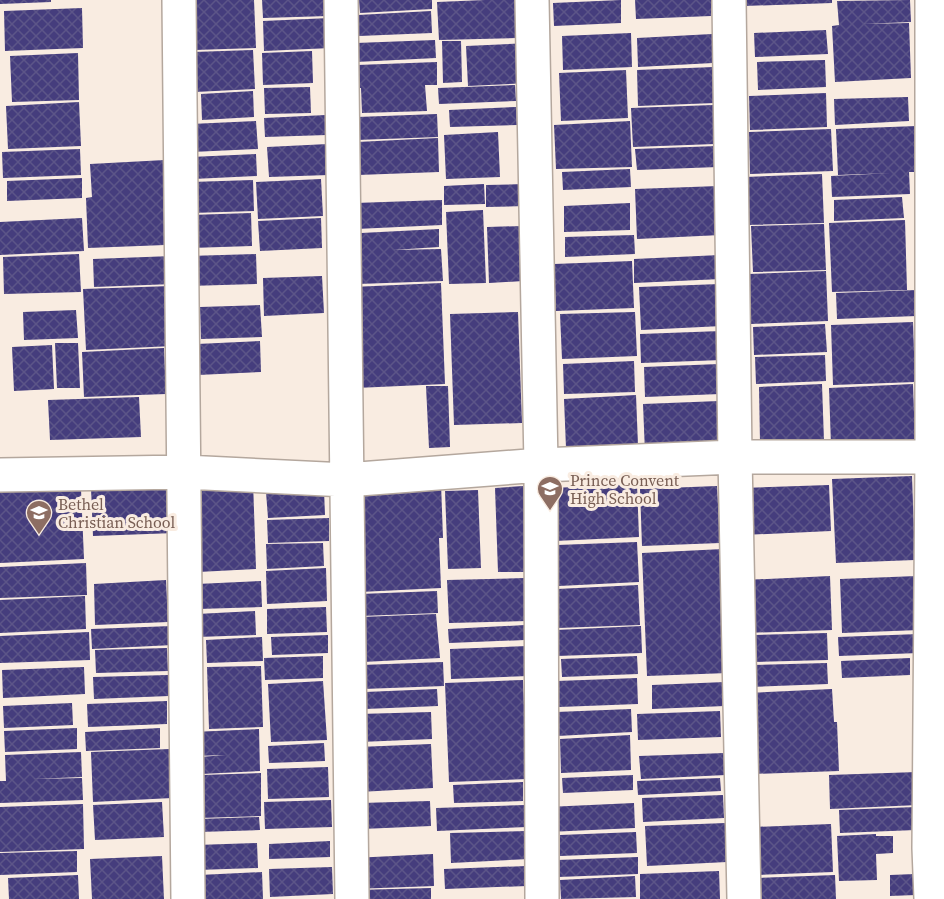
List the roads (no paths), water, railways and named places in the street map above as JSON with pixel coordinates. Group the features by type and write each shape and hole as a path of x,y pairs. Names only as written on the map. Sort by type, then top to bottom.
{"street":[{"path":"179,0 188,899"},
{"path":"340,0 352,899"},
{"path":"532,0 542,465 542,899"},
{"path":"729,0 744,899"},
{"path":"931,899 929,837 938,457 932,0"},
{"path":"0,475 185,472 346,480 542,465 735,457 938,457"}],"place":[{"name":"Prince Convent High School","path":"550,512"},
{"name":"Bethel Christian School","path":"39,536"}]}
